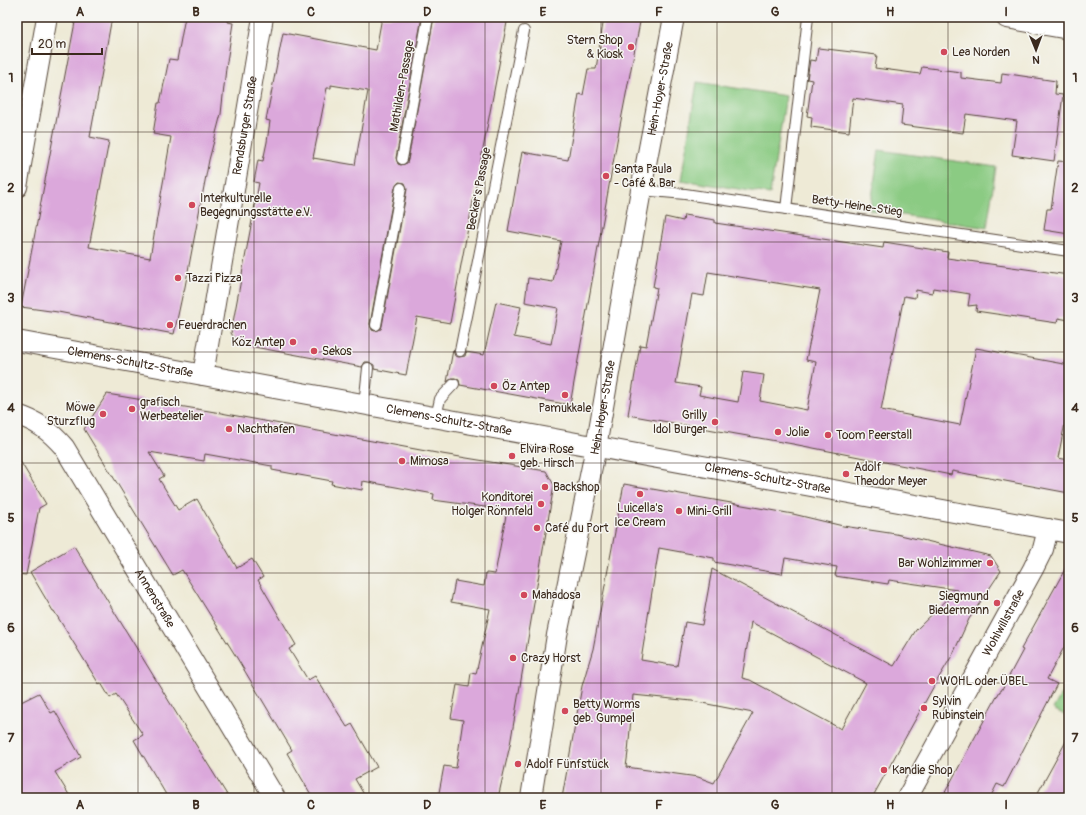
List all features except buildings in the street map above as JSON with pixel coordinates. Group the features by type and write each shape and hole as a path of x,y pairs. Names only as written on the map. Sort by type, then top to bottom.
{"main road":[{"path":"1007,17 1069,28"}],"street":[{"path":"17,187 47,17"},
{"name":"Rendsburger Straße","path":"203,375 263,17"},
{"name":"Hein-Hoyer-Straße","path":"531,798 557,635 596,447 641,190 674,17"},
{"name":"Clemens-Schultz-Straße","path":"17,341 1069,533"},
{"name":"Annenstraße","path":"17,415 42,426 64,447 275,798"},
{"name":"Wohlwillstraße","path":"907,798 1033,569 1043,549 1048,529"}],"lane":[{"path":"786,209 808,17"},
{"name":"Mathilden-Passage","path":"402,159 428,18"},
{"name":"Becker's Passage","path":"460,351 524,31"},
{"path":"376,325 401,188"},
{"name":"Betty-Heine-Stieg","path":"641,190 685,194 1069,251"},
{"path":"364,405 368,368"},
{"path":"436,418 440,399 454,384"}],"green space":[{"path":"697,82 786,96 770,194 681,180"},
{"path":"879,150 996,167 987,228 870,210"},
{"path":"1069,680 1069,717 1053,709"}],"place":[{"name":"Stern Shop & Kiosk","path":"631,47"},
{"name":"Lea Norden","path":"944,52"},
{"name":"Santa Paula - Café & Bar","path":"606,176"},
{"name":"Interkulturelle Begegnungsstätte e.V.","path":"192,205"},
{"name":"Tazzi Pizza","path":"178,278"},
{"name":"Feuerdrachen","path":"170,325"},
{"name":"Köz Antep","path":"293,342"},
{"name":"Sekos","path":"314,351"},
{"name":"Öz Antep","path":"494,386"},
{"name":"Pamukkale","path":"565,395"},
{"name":"grafisch Werbeatelier","path":"132,409"},
{"name":"Möwe Sturzflug","path":"103,414"},
{"name":"Grilly Idol Burger","path":"715,422"},
{"name":"Nachthafen","path":"229,429"},
{"name":"Jolie","path":"778,432"},
{"name":"Toom Peerstall","path":"828,435"},
{"name":"Elvira Rose geb. Hirsch","path":"512,456"},
{"name":"Mimosa","path":"402,461"},
{"name":"Adolf Theodor Meyer","path":"846,474"},
{"name":"Backshop","path":"545,487"},
{"name":"Luicella's Ice Cream","path":"640,494"},
{"name":"Konditorei Holger Rönnfeld","path":"541,504"},
{"name":"Mini-Grill","path":"679,511"},
{"name":"Café du Port","path":"537,528"},
{"name":"Bar Wohlzimmer","path":"990,563"},
{"name":"Mahadosa","path":"524,595"},
{"name":"Siegmund Biedermann","path":"997,603"},
{"name":"Crazy Horst","path":"513,658"},
{"name":"WOHL oder ÜBEL","path":"932,681"},
{"name":"Sylvin Rubinstein","path":"924,708"},
{"name":"Betty Worms geb. Gumpel","path":"565,711"},
{"name":"Adolf Fünfstück","path":"518,764"},
{"name":"Kandie Shop","path":"884,770"}]}
